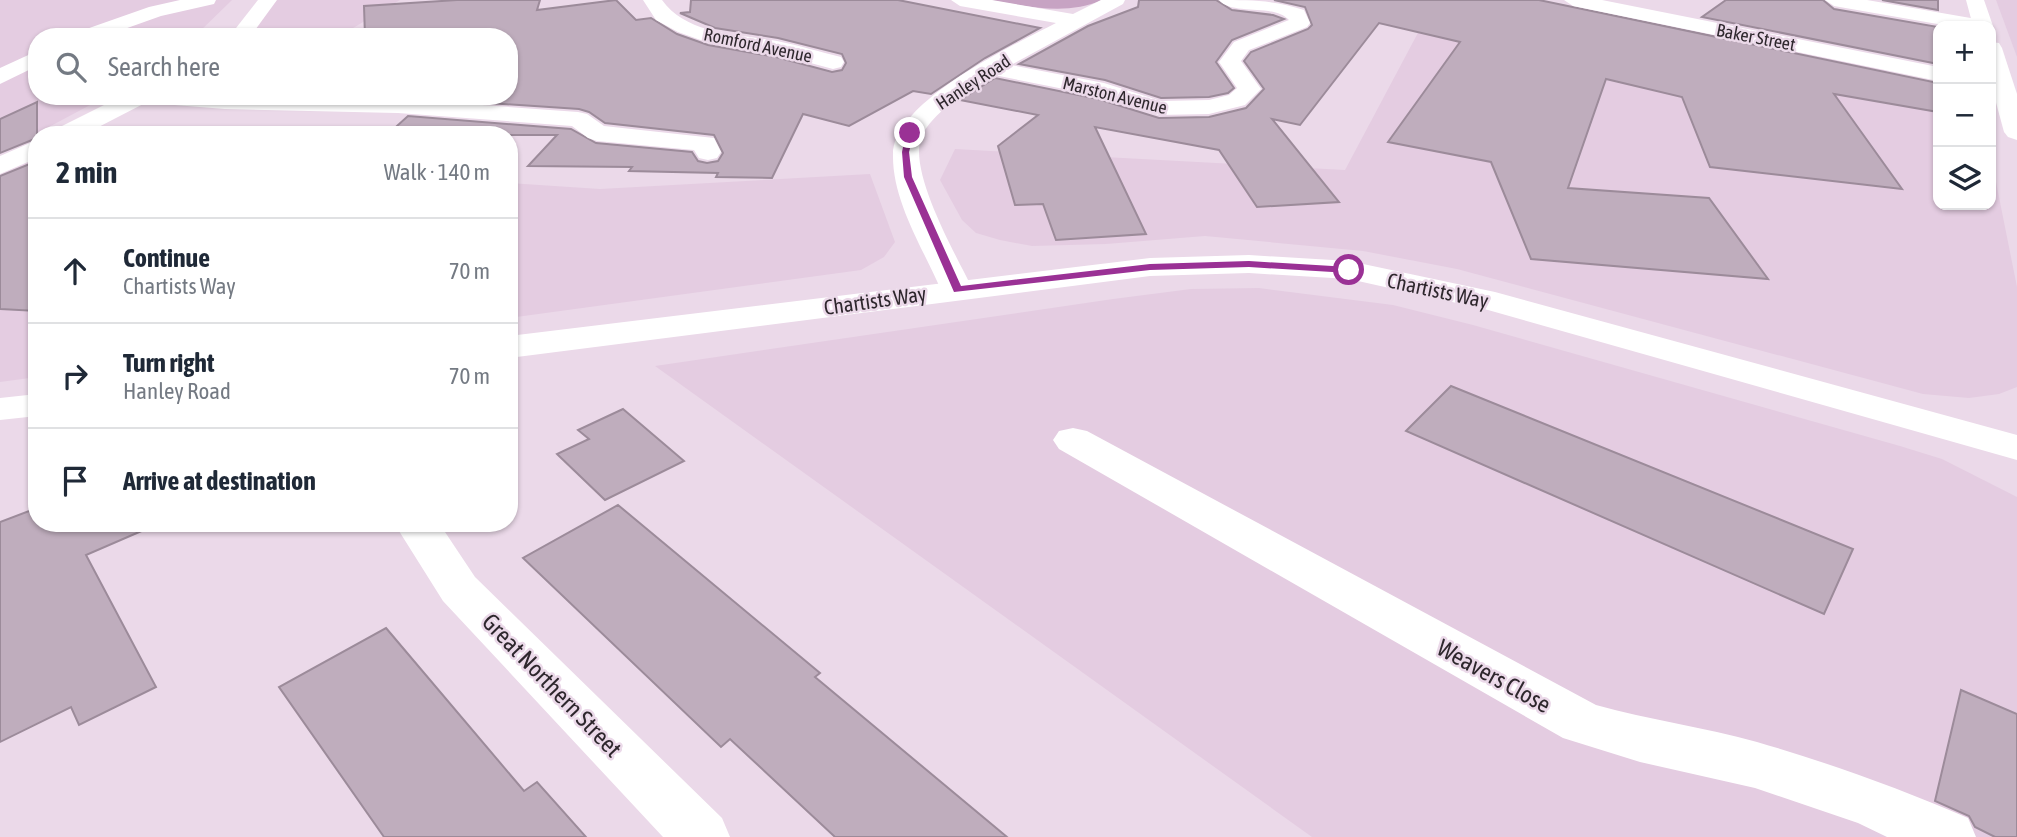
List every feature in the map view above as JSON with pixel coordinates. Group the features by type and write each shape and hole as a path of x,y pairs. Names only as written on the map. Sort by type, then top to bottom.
{"street":[{"path":"108,28 156,11 207,0"},
{"path":"246,28 268,0"},
{"path":"960,0 1077,21"},
{"name":"Hanley Road","path":"957,290 908,177 906,152 910,133 933,107 991,68 1116,0"},
{"name":"Marston Avenue","path":"991,68 1104,90 1158,108 1209,107 1237,100 1249,89 1242,75 1230,62 1241,46 1300,23 1297,14 1278,8 1228,0"},
{"name":"Baker Street","path":"1573,0 1933,73"},
{"path":"1834,0 1954,21"},
{"path":"1975,0 1981,21"},
{"path":"654,2 680,1"},
{"name":"Romford Avenue","path":"654,2 663,16 685,28 716,39 778,48 833,61"},
{"path":"0,77 28,62"},
{"path":"1997,86 2017,132"},
{"path":"81,126 123,105"},
{"path":"443,105 578,119 597,133 705,143 708,152"},
{"path":"0,166 28,152"},
{"name":"Chartists Way","path":"518,346 1150,267 1249,264 1349,270 1495,302 2017,447"},
{"path":"0,410 28,406"},
{"name":"Weavers Close","path":"1073,440 1581,723 1640,740 1777,772 1874,804 1947,837"},
{"name":"Great Northern Street","path":"422,532 459,589 701,837"}],"shaded area":[{"path":"0,0 232,0 203,28 28,28 28,105 90,105 51,126 28,126 28,138 0,153"},
{"path":"268,0 400,0 353,28 251,28"},
{"path":"989,0 1102,0 1075,8 1060,9"},
{"path":"1477,0 1540,0 1887,71 1878,102 1933,111 1933,210 1996,210 1996,182 2017,287 2017,387 1999,394 1969,398 1923,394 1457,269 1363,251 1205,236 1106,244 1032,246 1000,240 976,233 962,220 940,180 955,149 1345,170 1420,29"},
{"path":"1996,0 2017,0 2017,57"},
{"path":"28,163 28,378 0,382 0,175"},
{"path":"870,174 895,242 884,257 861,270 518,317 518,184 600,189"},
{"path":"1259,288 1393,305 1473,325 1942,459 2017,497 2017,837 1312,837 655,366 1113,299 1191,289"}],"building":[{"path":"457,0 540,0 537,10 616,0 636,20 651,18 677,34 708,45 776,57 832,72 842,70 846,63 842,54 778,38 715,28 680,13 690,12 691,0 898,0 1040,28 985,58 931,94 913,91 849,126 803,114 772,178 716,177 718,173 629,171 632,167 528,166 557,135 518,135 518,126 397,126 408,116 571,129 596,143 692,152 698,161 707,163 718,161 723,153 714,135 605,123 579,109 518,105 518,28 365,28 364,6"},
{"path":"1139,0 1216,0 1232,10 1284,19 1232,40 1216,62 1234,88 1228,93 1209,97 1161,98 1105,80 1019,64 1088,26 1138,7"},
{"path":"1274,0 1539,0 1933,82 1933,111 1834,94 1902,189 1710,167 1682,97 1606,79 1568,188 1709,198 1768,279 1531,259 1491,162 1388,142 1460,42 1379,23 1300,125 1272,119 1339,202 1257,207 1219,150 1095,127 1146,234 1056,240 1043,204 1015,205 998,146 1038,115 960,100 995,78 1098,99 1159,118 1209,117 1246,108 1264,89 1244,61 1251,52 1308,29 1312,25 1305,7"},
{"path":"1726,0 1823,0 1834,9 1933,26 1933,63 1702,17"},
{"path":"1882,0 1938,0 1938,10"},
{"path":"30,105 37,105 37,126 28,126 28,142 0,153 0,119"},
{"path":"28,165 28,311 0,309 0,176"},
{"path":"1451,386 1853,549 1824,614 1406,431"},
{"path":"623,409 684,461 605,500 557,454 589,439 578,430"},
{"path":"618,505 820,673 815,677 1007,837 835,837 730,739 721,747 523,558"},
{"path":"28,511 28,532 139,532 86,555 156,687 79,725 71,707 0,742 0,522"},
{"path":"386,628 524,791 537,782 586,837 384,837 279,687"},
{"path":"1961,690 2017,714 2017,837 1995,837 1975,827 1969,816 1935,801"}],"route":[{"path":"910,133 906,152 908,177 957,290 1150,267 1249,264 1349,270"}]}
